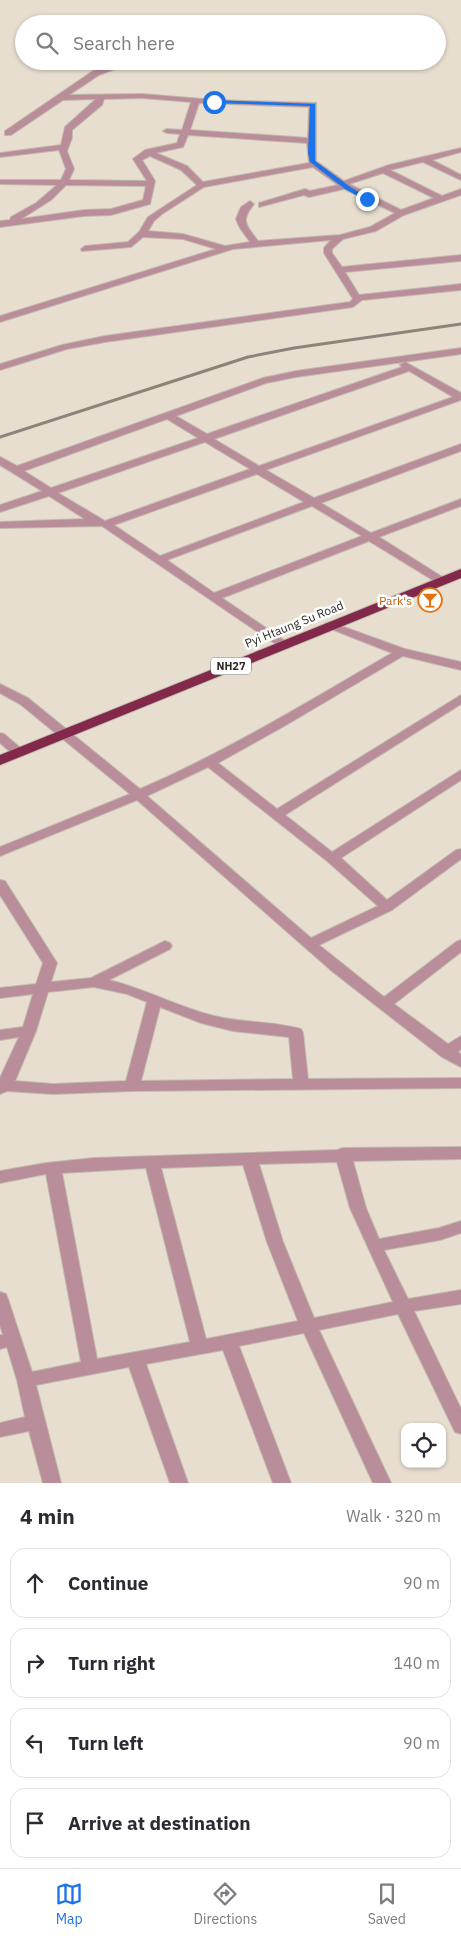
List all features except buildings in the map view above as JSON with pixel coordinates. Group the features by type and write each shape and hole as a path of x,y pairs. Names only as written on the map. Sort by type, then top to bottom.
{"highway":[{"name":"Pyi Htaung Su Road","path":"0,760 461,573"}],"street":[{"path":"8,133 96,73 105,70"},
{"path":"60,98 142,96 313,105 311,153 315,164 343,185 401,213"},
{"path":"3,224 47,198 69,176 70,169 62,151 68,138 68,130 99,103 101,97"},
{"path":"146,202 150,184 149,175 141,169 136,159 148,152 177,146 186,132 195,100"},
{"path":"167,131 312,141"},
{"path":"0,155 64,147"},
{"path":"262,204 305,192 309,194 343,185 383,170 461,150"},
{"path":"148,152 180,166 197,178 201,185"},
{"path":"424,159 461,178"},
{"path":"85,249 131,244 143,234 147,224 166,208 201,185 240,176 283,171 315,164"},
{"path":"383,170 442,199"},
{"path":"0,182 150,184"},
{"path":"0,319 224,250 255,243 339,237 373,229 401,213 461,192"},
{"path":"3,224 84,213 110,212 146,202 166,208"},
{"path":"250,204 240,216 239,222 255,243"},
{"path":"143,234 187,235 224,250"},
{"path":"339,237 328,248 328,254 357,298"},
{"path":"340,270 461,258"},
{"path":"357,298 461,287"},
{"path":"0,367 65,347 105,339 354,304 358,300 357,298"},
{"path":"17,470 263,380 396,359 461,351"},
{"path":"396,359 461,397"},
{"path":"0,509 410,368"},
{"path":"0,525 101,523 461,397"},
{"path":"168,415 440,580"},
{"path":"158,560 461,447"},
{"path":"0,460 52,491 158,560 284,645"},
{"path":"213,597 373,538 461,502"},
{"path":"330,625 400,652 461,666"},
{"path":"0,852 139,794 209,762 254,738 400,652"},
{"path":"0,688 24,701 139,794 338,970 446,1053 461,1062"},
{"path":"0,696 24,701"},
{"path":"276,814 461,698"},
{"path":"0,736 19,753"},
{"path":"209,762 332,858 387,907"},
{"path":"332,858 461,774"},
{"path":"310,944 387,907 461,853"},
{"path":"0,884 50,963 40,987 28,1031 10,1076 1,1086"},
{"path":"384,1004 461,945"},
{"path":"94,982 165,946"},
{"path":"0,993 94,982 130,990 224,1024 296,1033 301,1085"},
{"path":"132,1086 155,999"},
{"path":"0,1035 28,1031"},
{"path":"446,1053 461,1041"},
{"path":"1,1086 53,1089 132,1086 461,1083"},
{"path":"0,1177 104,1163 249,1158 319,1158 343,1154 461,1153"},
{"path":"343,1154 358,1208 374,1246 461,1427"},
{"path":"249,1158 260,1205 309,1324 382,1483"},
{"path":"152,1162 200,1347"},
{"path":"54,1169 90,1365"},
{"path":"374,1246 440,1234 461,1227"},
{"path":"26,1380 90,1365 229,1342 309,1324 461,1297"},
{"path":"0,1299 6,1340 26,1380 35,1422 52,1483"},
{"path":"229,1342 282,1483"},
{"path":"135,1358 179,1483"},
{"path":"0,1430 35,1422"}],"railway":[{"path":"0,437 248,357 294,348 461,324"}],"place":[{"name":"Park's","path":"430,600"}],"route":[{"path":"214,102 313,105 312,162 347,188 367,199"}]}
